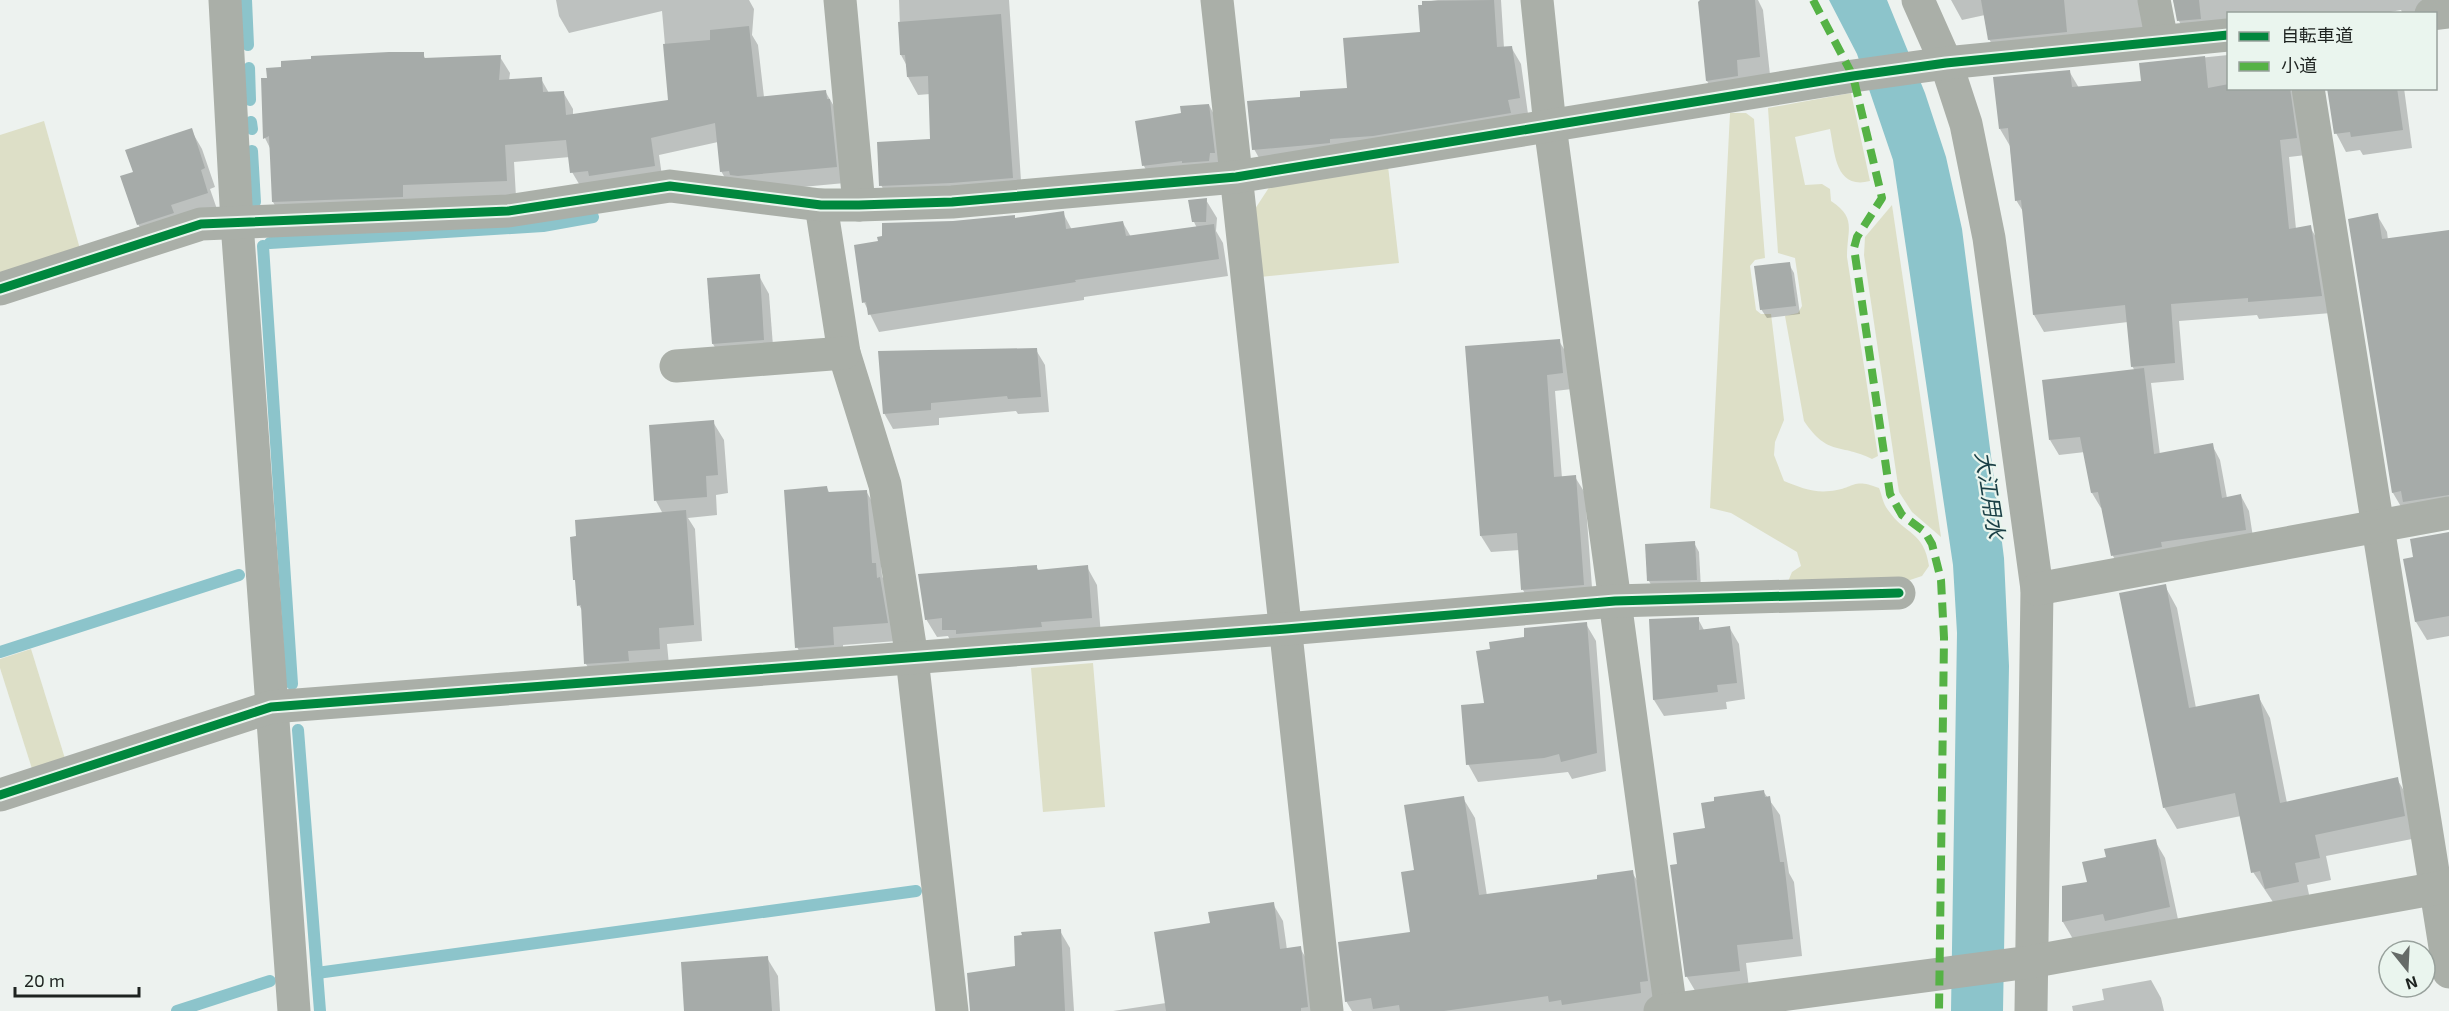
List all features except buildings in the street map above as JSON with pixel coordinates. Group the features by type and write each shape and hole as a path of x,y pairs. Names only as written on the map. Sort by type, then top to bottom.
{"street":[{"path":"225,0 237,223 294,1011"},
{"path":"840,0 859,205"},
{"path":"1218,0 1327,1011"},
{"path":"1537,0 1550,126 1668,1010 2019,963 2442,887"},
{"path":"1918,0 1933,65 1966,124 1989,238 2037,588 2019,963 2031,1011"},
{"path":"2154,0 2162,41"},
{"path":"0,289 201,224 508,211 670,186 821,205 859,205 952,202 1236,177 1856,76 1933,65 2227,34"},
{"path":"2308,90 2378,526 2442,887 2449,972"},
{"path":"821,205 844,353 885,485 912,658 952,1011"},
{"path":"676,366 844,353"},
{"path":"2037,588 2449,513"},
{"path":"0,795 271,707 1287,629 1615,601 1899,592"}],"green space":[{"path":"1851,93 1870,181 1858,182 1843,175 1836,158 1830,129 1795,137 1805,185 1822,184 1830,189 1831,201 1844,213 1849,225 1847,257 1878,456 1872,459 1828,445 1820,440 1804,421 1785,316 1798,313 1802,306 1795,258 1778,253 1768,108"},
{"path":"1730,113 1746,113 1754,119 1765,258 1755,260 1750,266 1756,310 1761,314 1771,314 1784,420 1775,442 1774,455 1784,481 1818,491 1838,490 1858,484 1879,488 1894,518 1923,546 1929,566 1922,576 1907,581 1787,584 1792,572 1801,566 1797,552 1731,513 1710,508"},
{"path":"44,121 80,249 0,275 0,135"},
{"path":"1388,166 1399,263 1260,277 1253,212 1270,186"},
{"path":"1892,205 1941,537 1912,512 1899,492 1864,255 1865,237"},
{"path":"31,649 67,765 34,775 0,668 0,659"},
{"path":"1093,663 1105,807 1043,812 1031,668"}],"water":[{"name":"大江用水","path":"1829,0 1887,0 1925,93 1946,157 1962,229 2004,558 2009,666 2003,1011 1951,1011 1957,633 1953,565 1893,160 1857,54"}],"waterway":[{"path":"246,0 248,45"},
{"path":"249,68 250,100"},
{"path":"251,122 252,129"},
{"path":"252,151 255,202"},
{"path":"270,243 543,226 593,217"},
{"path":"263,246 292,684"},
{"path":"0,652 239,575"},
{"path":"298,730 320,1011"},
{"path":"317,973 916,891"},
{"path":"177,1011 270,981"}],"marked path":[{"path":"1813,0 1853,76 1882,198 1857,237 1854,248 1890,494 1902,515 1925,532 1932,544 1941,580 1944,638 1939,1011"}],"cycle path":[{"path":"0,289 201,224 508,211 670,186 821,205 859,205 952,202 1236,177 1853,76 1946,63 2227,35"},
{"path":"0,795 271,707 1286,629 1615,601 1899,593"}]}
